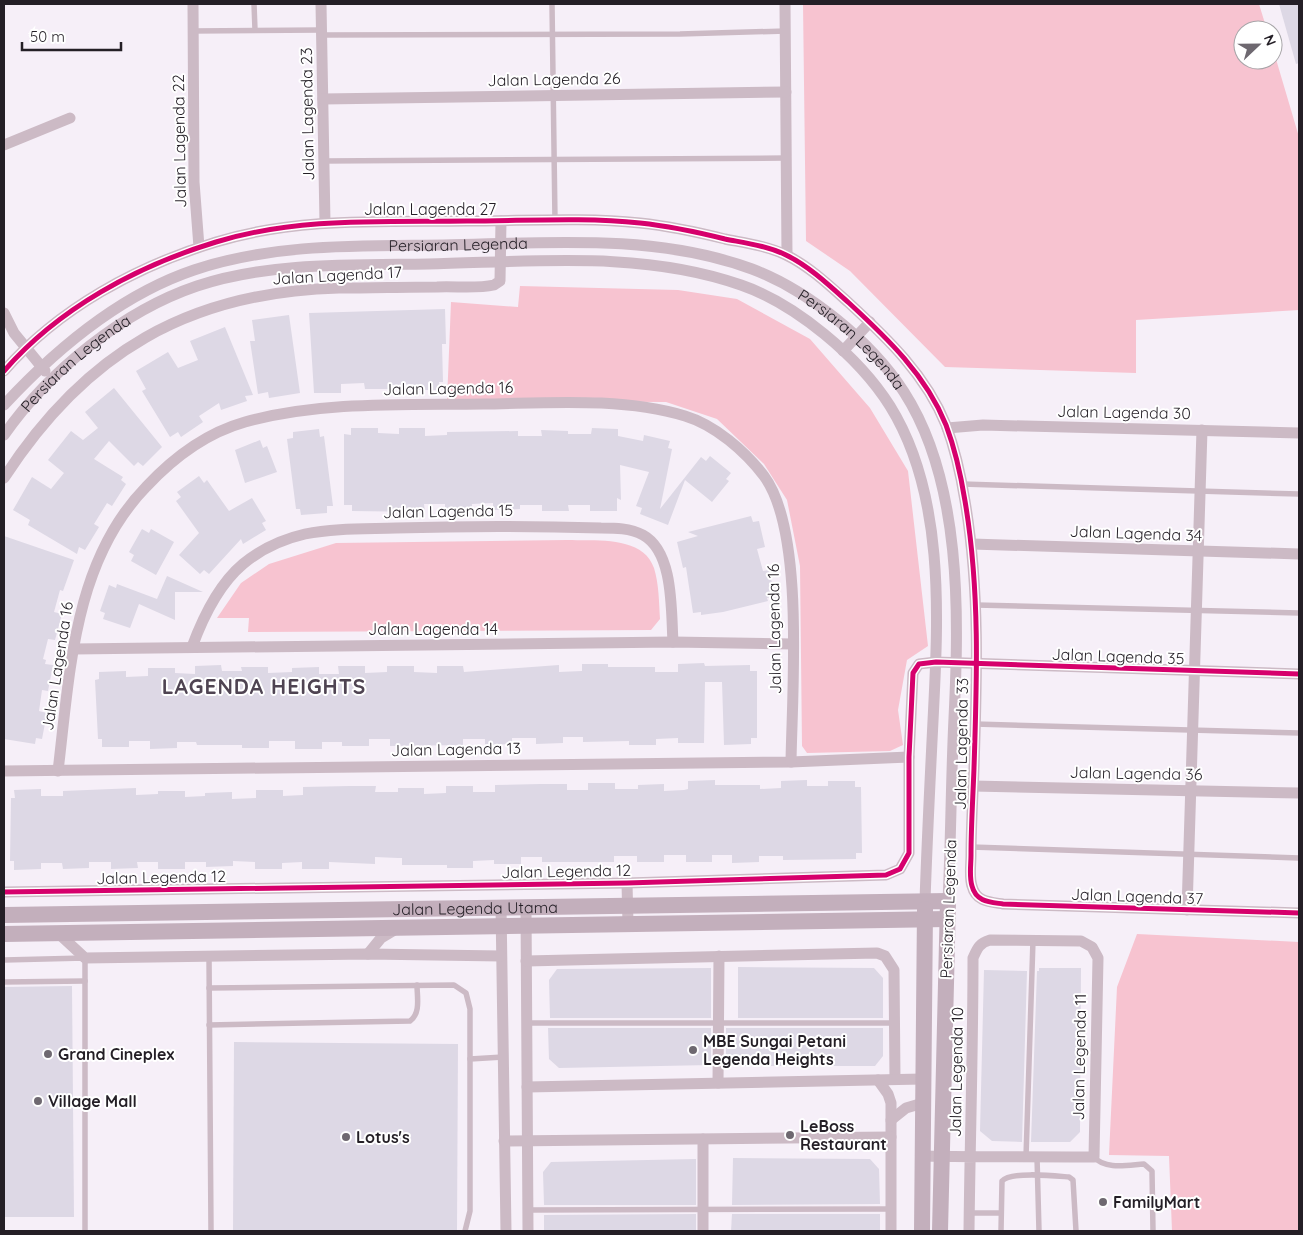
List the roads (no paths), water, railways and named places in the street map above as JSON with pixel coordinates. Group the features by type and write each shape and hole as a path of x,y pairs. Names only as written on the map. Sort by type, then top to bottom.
{"street":[{"name":"Jalan Lagenda 22","path":"193,4 194,182 199,247"},
{"name":"Jalan Lagenda 23","path":"321,4 326,223"},
{"path":"786,4 787,255"},
{"name":"Jalan Lagenda 26","path":"323,99 786,92"},
{"path":"4,145 70,118"},
{"name":"Jalan Lagenda 17","path":"4,478 29,440 68,396 115,356 158,330 221,305 280,293 336,288 486,286 500,281 502,262 501,221"},
{"name":"Jalan Lagenda 27","path":"4,371 25,348 102,290 176,255 241,236 326,223 616,221 659,225 768,248 787,255 827,283 870,322"},
{"name":"Persiaran Legenda","path":"4,406 41,367 83,333 135,298 192,271 218,263 277,252 337,247 612,243 683,252 728,262 784,283 816,304 857,338 903,391 927,436 942,486 951,543 957,601 958,663 947,919 940,1157 940,1231"},
{"name":"Persiaran Legenda","path":"4,434 19,413 51,378 124,321 174,295 198,285 225,278 281,270 338,266 502,262 639,263 722,278 766,295 792,310 843,351 879,390 893,410 912,452 923,489 934,555 938,609 924,919 922,1231"},
{"path":"4,313 25,348 51,378"},
{"path":"843,351 870,322"},
{"name":"Jalan Lagenda 33","path":"870,322 911,366 937,404 948,428 962,484 972,544 976,605 971,847 971,882 976,895"},
{"name":"Jalan Lagenda 16","path":"58,771 78,622 91,576 122,516 132,502 164,469 201,441 222,430 270,416 328,408 559,403 631,406 685,416 719,433 764,476 775,494 789,561 793,644 791,762"},
{"name":"Jalan Lagenda 30","path":"948,428 983,425 1299,433"},
{"path":"1187,910 1202,430"},
{"name":"Jalan Lagenda 15","path":"192,647 210,605 227,580 242,564 270,547 303,535 322,531 444,527 601,528 626,529 642,534 653,542 662,555 669,594 673,642"},
{"name":"Jalan Lagenda 34","path":"972,544 1299,554"},
{"name":"Jalan Lagenda 14","path":"74,649 673,642 793,644"},
{"name":"Jalan Lagenda 35","path":"936,662 1299,674"},
{"name":"Jalan Legenda 12","path":"4,892 627,883 892,874 905,864 909,853 909,756 913,673 919,664 936,662"},
{"name":"Jalan Lagenda 13","path":"4,771 791,762 909,756"},
{"name":"Jalan Lagenda 36","path":"973,786 1299,793"},
{"path":"627,883 628,924"},
{"name":"Jalan Lagenda 37","path":"976,895 987,902 1003,904 1299,913"},
{"name":"Jalan Legenda Utama","path":"4,915 948,901"},
{"path":"502,907 501,956 506,1231"},
{"path":"526,907 528,1231"},
{"name":"Jalan Legenda Utama","path":"4,934 947,919"},
{"path":"368,954 381,938 400,927"},
{"path":"58,933 85,958 368,954 501,956"},
{"name":"Jalan Legenda 11","path":"1033,940 1082,941 1092,947 1098,958 1094,1157"},
{"name":"Jalan Legenda 10","path":"969,1231 974,958 983,942 1033,940"},
{"path":"526,961 877,953 885,956 894,970 895,1079"},
{"path":"718,1083 719,956"},
{"path":"527,1087 923,1079"},
{"path":"878,1080 888,1094 891,1120 891,1231"},
{"path":"891,1120 906,1108 923,1103"},
{"path":"504,1141 891,1137"},
{"path":"703,1139 703,1231"},
{"path":"923,1156 1094,1157"}],"lane":[{"path":"254,4 255,30"},
{"path":"552,4 555,221"},
{"path":"192,31 255,30 552,34 786,31"},
{"path":"324,161 786,158"},
{"path":"962,484 1299,494"},
{"path":"976,605 1299,613"},
{"path":"975,724 1299,733"},
{"path":"971,847 1299,858"},
{"path":"1033,940 1032,1157 1037,1175 1039,1231"},
{"path":"209,955 211,1231"},
{"path":"4,960 85,958 85,1231"},
{"path":"4,982 85,981"},
{"path":"209,1026 410,1021 417,1010 416,985"},
{"path":"209,988 454,985 466,993 470,1010 470,1211 465,1231"},
{"path":"527,1022 894,1023"},
{"path":"470,1059 503,1057"},
{"path":"1094,1157 1098,1162 1110,1165 1144,1164 1149,1167 1152,1171 1153,1231"},
{"path":"1001,1231 1004,1178 1037,1175 1069,1177 1073,1180 1076,1231"},
{"path":"528,1210 891,1209"},
{"path":"970,1213 1001,1212"}],"place":[{"name":"MBE Sungai Petani Legenda Heights","path":"693,1050"},
{"name":"Grand Cineplex","path":"48,1054"},
{"name":"Village Mall","path":"38,1101"},
{"name":"LeBoss Restaurant","path":"790,1135"},
{"name":"Lotus's","path":"346,1137"},
{"name":"FamilyMart","path":"1103,1202"}],"district":[{"name":"LAGENDA HEIGHTS","path":"264,686"}]}
